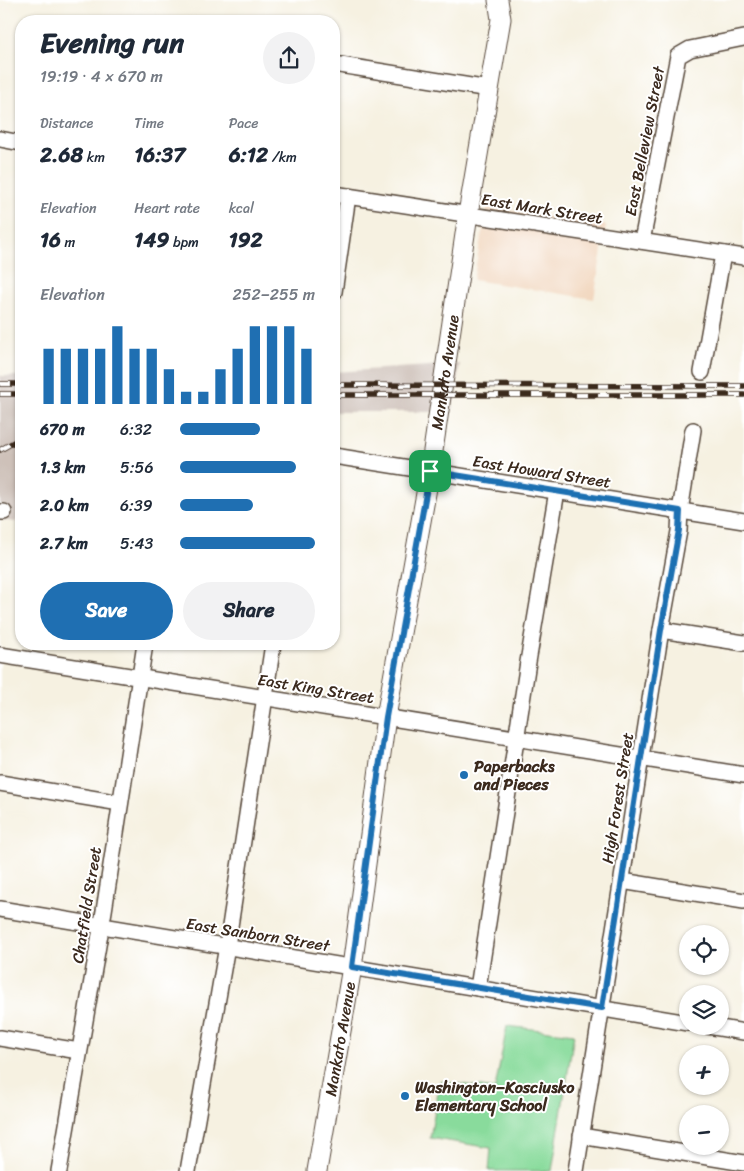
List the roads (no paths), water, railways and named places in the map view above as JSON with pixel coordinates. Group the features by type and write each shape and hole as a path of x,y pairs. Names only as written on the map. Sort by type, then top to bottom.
{"main road":[{"name":"Mankato Avenue","path":"317,1171 352,967 386,717 430,471 468,214 501,19 498,0"},
{"name":"Mankato Avenue","path":"501,19 512,0"}],"street":[{"name":"East Belleview Street","path":"642,241 678,56 690,50 744,38"},
{"path":"340,65 489,88"},
{"path":"0,139 15,142"},
{"path":"340,209 341,195"},
{"name":"East Mark Street","path":"341,195 744,257"},
{"path":"702,372 723,254"},
{"name":"High Forest Street","path":"576,1171 661,630 679,530 680,511 693,430"},
{"name":"East Howard Street","path":"340,457 744,521"},
{"path":"478,988 516,738 557,491"},
{"path":"661,630 744,643"},
{"name":"Chatfield Street","path":"60,1171 144,650"},
{"path":"188,1171 227,946 272,650"},
{"name":"East King Street","path":"0,654 744,775"},
{"path":"0,783 120,803"},
{"path":"622,881 744,901"},
{"name":"East Sanborn Street","path":"0,909 679,1021"},
{"path":"729,1030 744,1032"},
{"path":"0,1038 79,1052"},
{"path":"581,1136 744,1163"}],"railway":[{"path":"0,384 15,384"},
{"path":"340,385 744,386"},
{"path":"0,394 15,394"},
{"path":"340,395 744,395"},
{"path":"0,450 15,441"}],"place":[{"name":"Paperbacks and Pieces","path":"464,775"},
{"name":"Washington–Kosciusko Elementary School","path":"405,1096"}]}
